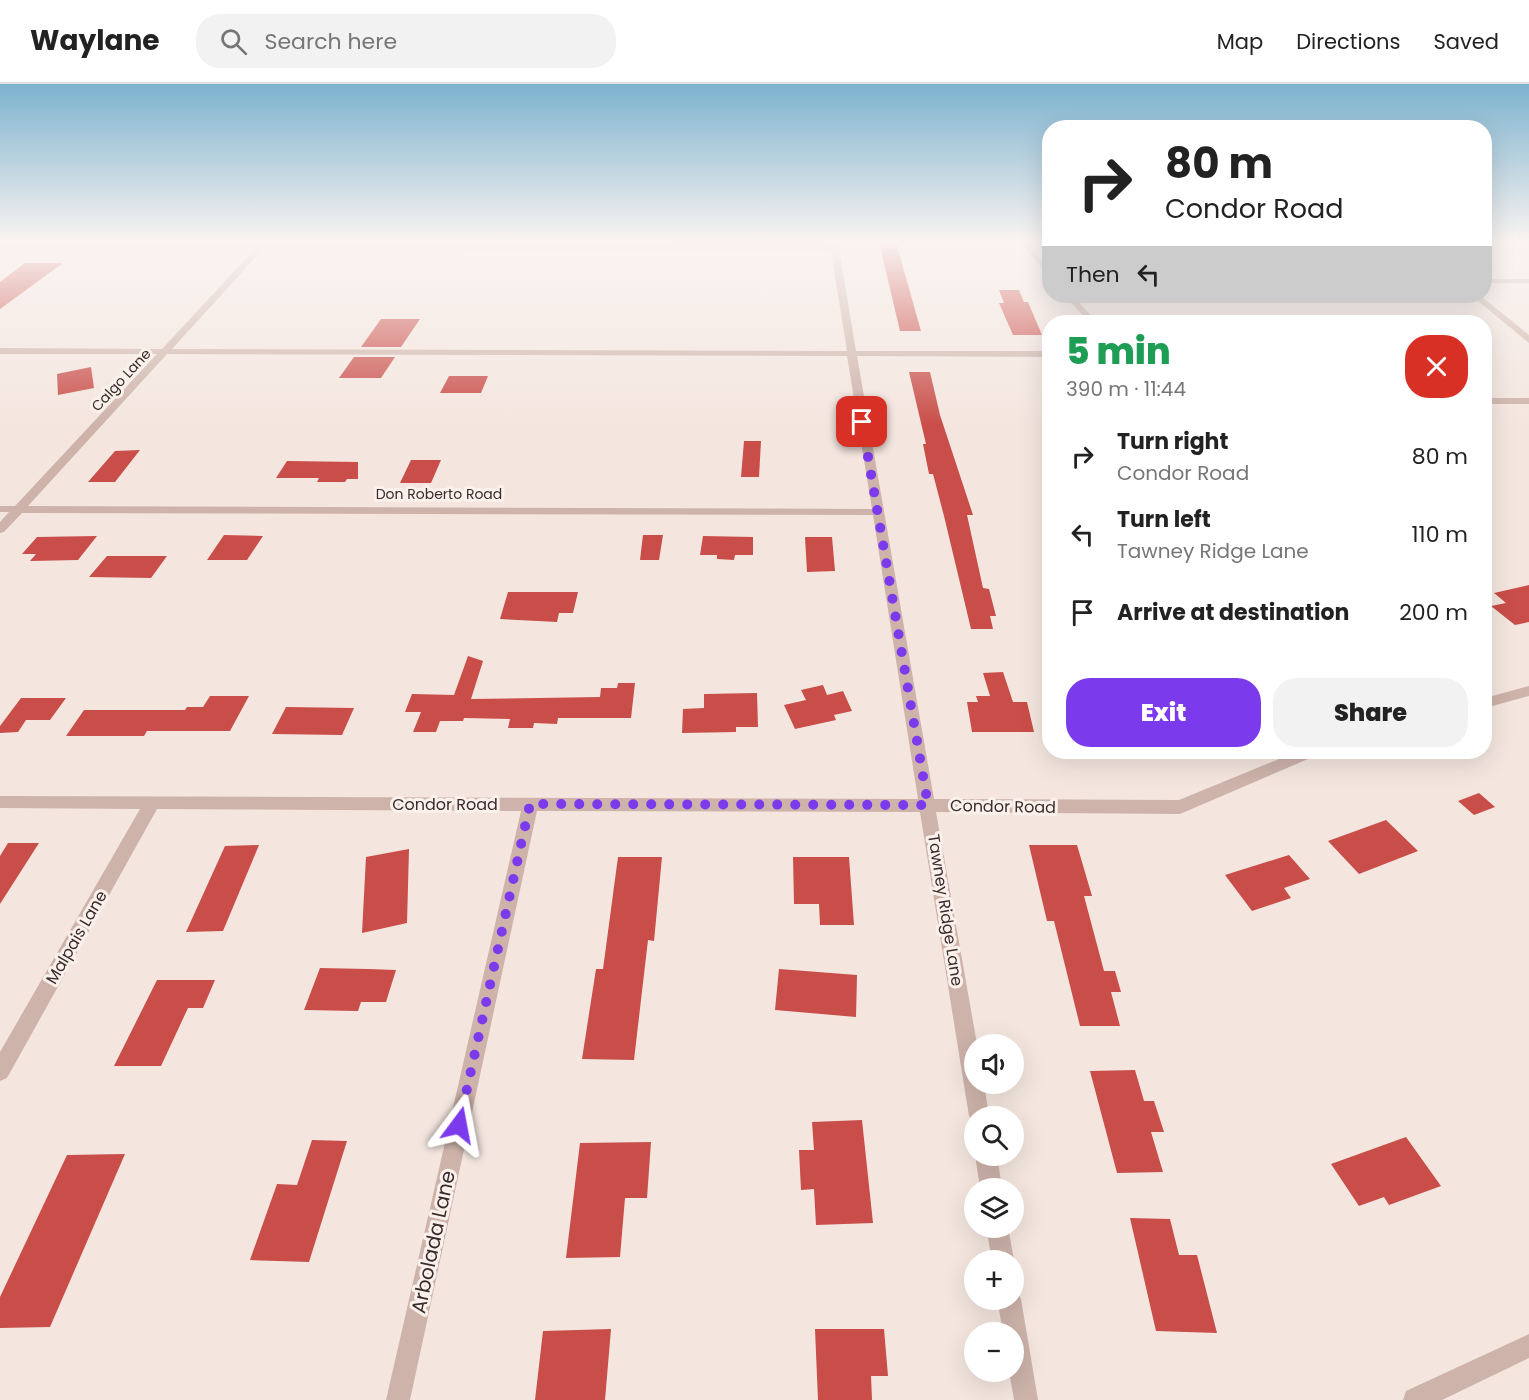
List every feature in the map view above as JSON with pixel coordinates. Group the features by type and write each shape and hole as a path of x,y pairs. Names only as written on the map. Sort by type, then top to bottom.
{"street":[{"name":"Calgo Lane","path":"0,529 209,303"},
{"name":"Tawney Ridge Lane","path":"843,303 977,1106"},
{"path":"1076,303 1087,315"},
{"path":"1485,303 1529,340"},
{"path":"0,351 1042,354"},
{"path":"1492,401 1529,401"},
{"name":"Don Roberto Road","path":"0,509 877,512"},
{"path":"1492,701 1529,691"},
{"name":"Condor Road","path":"0,802 1180,807 1293,759"},
{"name":"Malpais Lane","path":"0,1071 152,803"},
{"name":"Arbolada Lane","path":"398,1400 530,804"},
{"path":"1011,1310 1026,1400"},
{"path":"1415,1400 1529,1346"}],"building":[{"path":"893,303 913,303 921,331 900,331"},
{"path":"999,303 1029,303 1042,335 1013,335"},
{"path":"381,319 420,319 401,347 361,347"},
{"path":"354,357 395,357 381,378 339,378"},
{"path":"91,367 94,388 58,395 57,374"},
{"path":"909,372 930,372 940,415 973,515 967,515 983,588 989,589 996,616 990,616 993,629 971,629 933,474 929,474 923,444 926,444"},
{"path":"449,376 488,376 481,393 440,393"},
{"path":"744,441 761,441 759,477 741,477"},
{"path":"140,450 115,482 88,482 115,451"},
{"path":"411,460 441,460 431,483 400,483"},
{"path":"287,461 358,462 358,479 347,479 345,482 317,482 319,478 276,478"},
{"path":"224,535 263,536 247,560 207,560"},
{"path":"643,535 663,535 659,560 640,560"},
{"path":"97,536 78,560 30,561 36,554 22,554 37,537"},
{"path":"703,536 753,537 753,555 735,555 734,560 717,559 717,555 700,555"},
{"path":"805,537 832,537 835,571 807,572"},
{"path":"107,556 167,556 151,578 89,577"},
{"path":"1529,585 1529,622 1515,625 1492,607 1506,603 1494,593"},
{"path":"508,592 578,592 573,613 559,613 557,622 500,619"},
{"path":"468,656 483,661 471,699 600,697 601,688 617,688 618,683 635,683 631,718 558,718 557,724 534,723 533,728 508,728 510,719 464,718 463,721 440,721 436,732 413,732 421,712 405,712 412,694 454,695"},
{"path":"1003,672 1013,702 1027,702 1034,732 972,732 967,702 978,702 976,696 990,696 983,673"},
{"path":"823,685 827,695 843,691 852,711 834,715 836,720 795,729 784,705 806,700 801,690"},
{"path":"757,693 758,727 736,727 736,732 682,733 683,709 704,708 704,694"},
{"path":"210,696 249,696 230,731 147,731 144,736 66,736 84,710 185,710 187,707 203,707"},
{"path":"21,698 66,698 50,720 26,720 18,732 0,733 0,726"},
{"path":"286,707 354,708 342,735 272,734"},
{"path":"1479,793 1495,807 1474,815 1458,801"},
{"path":"1386,820 1418,851 1359,874 1328,841"},
{"path":"8,843 39,843 0,904 0,856"},
{"path":"259,845 223,931 186,932 225,846"},
{"path":"1029,845 1077,845 1092,896 1084,896 1104,971 1115,971 1121,992 1111,992 1120,1026 1080,1026 1054,921 1047,921"},
{"path":"409,849 407,923 362,933 366,857"},
{"path":"1289,855 1310,879 1284,888 1291,898 1252,911 1225,875"},
{"path":"618,857 662,857 654,941 648,940 634,1060 582,1059 596,969 603,969"},
{"path":"793,857 849,857 854,925 820,925 819,904 794,904"},
{"path":"320,968 396,970 386,1002 361,1002 358,1011 304,1010"},
{"path":"779,969 857,975 856,1017 775,1010"},
{"path":"157,980 215,980 203,1008 188,1008 161,1066 114,1066"},
{"path":"1135,1070 1144,1101 1154,1101 1164,1132 1151,1132 1163,1172 1117,1173 1090,1071"},
{"path":"862,1120 873,1223 816,1225 814,1189 801,1190 799,1150 814,1150 812,1122"},
{"path":"1406,1137 1441,1186 1389,1205 1384,1197 1359,1206 1331,1164"},
{"path":"312,1140 347,1141 309,1262 250,1260 277,1184 297,1185"},
{"path":"651,1142 647,1198 625,1198 620,1257 566,1258 580,1143"},
{"path":"125,1154 50,1327 0,1328 0,1297 67,1155"},
{"path":"1130,1218 1170,1219 1179,1255 1197,1255 1217,1333 1156,1331"},
{"path":"611,1329 605,1400 535,1400 543,1331"},
{"path":"815,1329 884,1329 888,1376 871,1376 872,1400 818,1400"}],"route":[{"path":"459,1125 530,804 928,805 862,422"}]}
